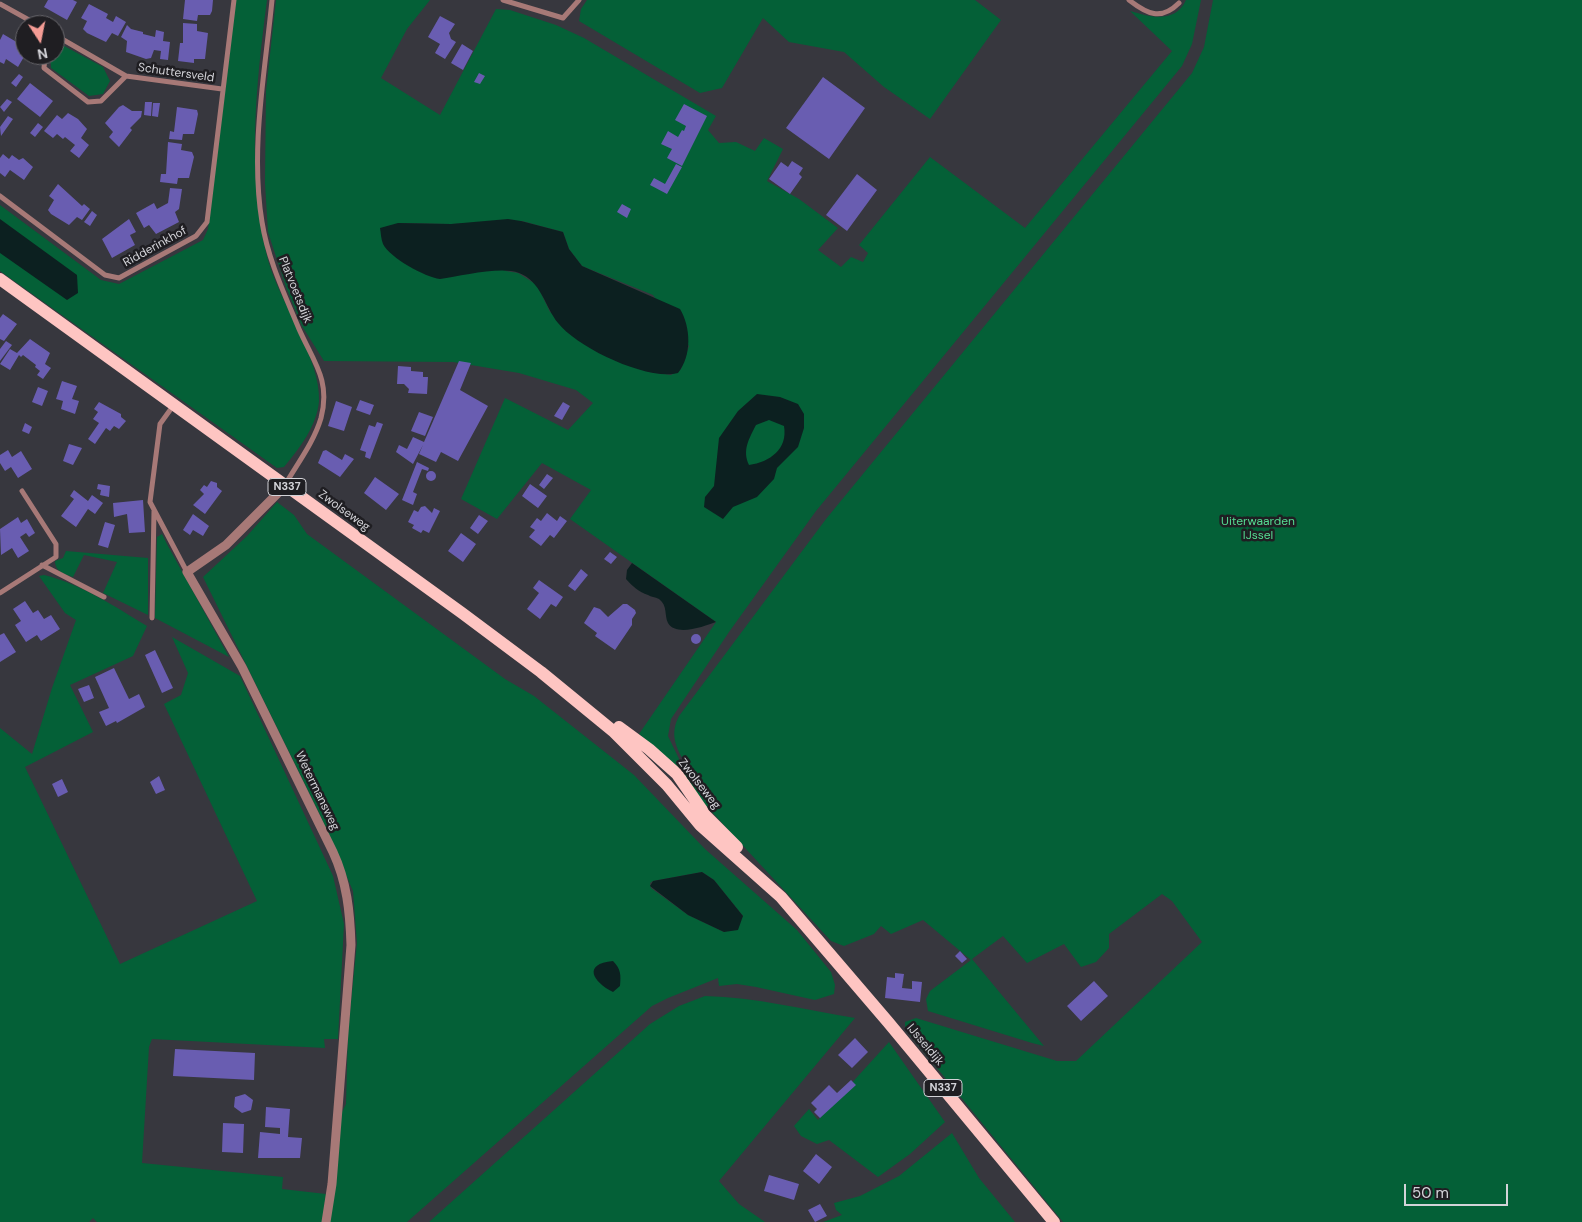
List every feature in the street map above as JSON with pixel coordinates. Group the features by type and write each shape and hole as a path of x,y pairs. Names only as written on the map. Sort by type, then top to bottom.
{"main road":[{"name":"Zwolseweg","path":"0,279 462,613 573,697 632,736 667,764 684,783 706,816 750,861 832,956"},
{"name":"IJsseldijk","path":"832,956 1054,1222"}],"street":[{"name":"Ridderinkhof","path":"0,196 105,275 119,278 196,236 207,222 234,0"},
{"name":"Platvoetsdijk","path":"272,0 260,107 258,167 262,222 273,267 323,380 320,418 308,446 285,486"},
{"path":"502,0 563,18 579,0"},
{"path":"1129,0 1142,9 1154,14 1166,13 1179,3"},
{"path":"0,4 20,15"},
{"name":"Schuttersveld","path":"65,41 126,76 222,89"},
{"name":"Schuttersveld","path":"44,65 44,68 88,102 100,102 126,76"},
{"name":"Wetermansweg","path":"174,405 160,424 150,502 187,572 242,667 333,852 344,880 350,907 351,954 332,1184 326,1222"},
{"path":"187,572 226,545 285,486"},
{"path":"0,593 56,557 56,544 22,491"},
{"path":"152,618 154,511"},
{"path":"42,565 104,597"}],"green space":[{"path":"236,0 267,0 259,64 255,130 257,196 261,228 274,277 307,349 318,385 318,410 311,428 284,467 277,468 0,271 0,205 101,280 119,284 203,240 208,229"},
{"path":"276,0 430,0 407,29 381,78 440,115 496,9 510,10 556,25 584,38 716,116 708,130 719,143 736,142 755,151 764,138 783,149 767,181 799,199 838,228 818,250 841,267 851,257 863,262 868,253 859,245 930,157 1025,228 1172,51 1130,11 1161,17 1169,16 1181,8 1186,0 1201,0 1192,44 1182,66 816,511 729,632 671,719 668,736 681,763 679,769 639,734 716,622 570,519 591,490 542,463 497,519 461,499 505,398 568,430 593,403 576,390 519,373 453,362 324,361 302,326 286,287 268,232 265,183 266,91","holes":["522,221 563,232 569,249 582,266 653,295 689,346 681,369 671,375 649,372 550,312 537,285 518,273 506,271 398,223 451,224"]},
{"path":"587,0 975,0 1001,20 930,119 884,87 844,52 789,42 763,18 722,88 700,93 579,21 581,9"},
{"name":"Uiterwaarden IJssel","path":"1213,0 1582,0 1582,1222 1063,1222 905,1029 905,1022 916,1018 1057,1061 1076,1061 1202,942 1172,901 1162,894 1109,934 1109,948 1096,962 1081,967 1064,944 1027,963 1003,936 972,959 1044,1046 1032,1043 928,1011 926,999 930,991 971,960 923,920 891,934 881,926 874,934 844,946 831,941 698,797 683,774 685,762 676,745 674,734 679,716 826,519 1192,73 1204,47"},
{"path":"65,46 103,67 110,81 103,94 89,96 51,68 51,65 65,65"},
{"path":"277,502 294,515 307,534 505,679 534,696 634,775 705,849 797,930 831,972 835,985 834,994 815,1000 737,984 719,986 718,978 668,998 652,1006 407,1222 329,1222 342,1112 346,1104 348,1032 357,943 353,891 320,815 203,577 247,536","holes":["702,872 714,880 743,916 724,932 688,915 651,888 650,883"]},
{"path":"162,534 229,657 155,618 157,537"},
{"path":"66,551 148,558 148,615 103,593 117,562 84,555 73,577 61,572 55,565 55,561 63,558"},
{"path":"44,575 84,590 110,603 147,626 133,656 70,685 93,732 25,767 120,964 257,901 164,704 181,695 188,673 172,637 240,676 333,876 344,924 338,1039 324,1039 325,1048 152,1039 149,1047 142,1163 283,1177 282,1189 326,1194 322,1222 97,1222 93,1218 89,1222 0,1222 0,728 32,754 52,688 76,620 65,613 39,576"},
{"path":"705,996 762,1001 855,1018 719,1181 739,1204 765,1222 429,1222 650,1024 679,1006"},
{"path":"889,1042 945,1122 910,1154 878,1177 829,1140 817,1144 801,1136 794,1126 809,1109 818,1120"},
{"path":"952,1133 979,1178 1015,1222 823,1222 842,1215 836,1210 834,1203 860,1196 899,1176"}],"shaded area":[{"path":"0,219 77,275 78,293 67,300 0,253"},
{"path":"508,219 563,232 569,249 582,266 680,309 684,316 688,333 688,350 683,366 678,373 649,372 632,367 597,352 581,342 558,323 538,288 533,282 519,273 492,271 440,279 417,271 400,261 387,249 382,242 380,228 398,223 451,224"},
{"path":"757,394 780,397 798,404 804,414 804,428 798,447 777,468 774,479 757,497 733,507 723,519 704,507 705,497 714,486 719,438 738,411","holes":["769,420 784,426 785,434 783,441 776,453 764,461 749,465 746,449 756,425"]},
{"path":"632,563 716,622 684,630 672,627 668,623 662,602 639,590 626,579 627,570"},
{"path":"702,872 714,880 743,916 738,930 724,932 688,915 650,886 653,881"},
{"path":"613,961 620,972 620,986 613,992 596,979 594,969 603,963"}],"building":[{"path":"48,0 73,0 77,2 67,20 65,15 58,15 44,7"},
{"path":"185,0 213,0 210,15 198,15 197,21 183,19"},
{"path":"89,4 108,14 106,18 113,22 116,16 126,22 118,36 112,33 106,42 87,33 83,29 87,21 81,18"},
{"path":"440,16 455,24 449,33 451,39 456,42 445,59 435,53 440,44 428,37"},
{"path":"183,23 197,24 197,31 208,33 205,59 194,59 194,63 178,61 180,43 183,43"},
{"path":"127,25 131,29 155,37 156,30 164,32 163,41 170,42 168,60 160,59 161,51 154,50 151,58 146,59 126,52 127,41 121,37"},
{"path":"3,34 15,41 15,65 6,59 4,64 0,62 0,40"},
{"path":"462,44 473,51 463,70 451,63"},
{"path":"479,73 485,76 480,84 474,82"},
{"path":"19,74 23,77 16,87 11,83"},
{"path":"823,77 865,108 829,159 786,128"},
{"path":"30,83 53,101 40,117 17,99"},
{"path":"7,99 12,102 4,112 0,107"},
{"path":"145,102 152,102 151,116 144,115"},
{"path":"153,103 160,103 158,117 152,116"},
{"path":"684,104 707,116 682,166 667,158 672,149 661,144 668,131 678,137 682,130 684,131 686,126 675,120"},
{"path":"123,105 132,111 142,111 141,117 130,128 132,130 119,147 109,137 113,132 105,123"},
{"path":"177,107 197,110 198,114 194,134 183,134 182,140 169,139 170,131 174,132"},
{"path":"68,113 78,119 87,129 81,138 89,145 79,158 70,151 75,145 65,137 63,139 57,134 53,138 44,131 57,115 62,119"},
{"path":"8,116 13,119 1,136 0,127"},
{"path":"38,123 43,127 35,137 30,133"},
{"path":"168,142 182,144 181,150 192,152 194,157 189,178 178,178 177,184 160,182 161,174 166,174"},
{"path":"3,154 9,159 12,155 19,160 23,158 33,167 24,180 10,170 5,177 0,173 0,158"},
{"path":"792,161 803,168 799,174 802,177 790,194 769,179 781,162 788,167"},
{"path":"676,164 682,167 667,194 650,185 654,178 665,184"},
{"path":"857,174 877,190 847,231 826,215"},
{"path":"58,184 82,206 84,204 90,209 82,220 77,217 69,225 51,214 48,210 54,200 49,196"},
{"path":"170,188 182,189 179,209 175,212 179,222 156,234 149,225 144,228 136,213 154,203 157,209 168,203"},
{"path":"622,204 631,209 627,218 617,212"},
{"path":"92,211 97,215 90,226 84,222"},
{"path":"129,219 136,232 130,235 135,245 112,258 102,239"},
{"path":"3,314 17,324 4,341 0,339 0,318"},
{"path":"30,339 50,353 45,364 51,368 43,379 37,375 40,371 35,367 36,365 23,355 21,357 19,355 10,370 0,364 10,349 17,353"},
{"path":"6,341 12,345 0,361 0,349"},
{"path":"459,361 471,363 460,390 488,406 458,461 441,452 436,462 419,454 423,445 413,464 396,452 399,445 407,449 413,437 424,442"},
{"path":"398,366 411,367 411,371 423,372 423,377 428,377 427,394 408,393 409,389 404,384 397,384"},
{"path":"62,381 77,386 72,399 79,401 75,414 61,409 63,401 56,399"},
{"path":"38,387 48,391 42,406 32,402"},
{"path":"360,400 374,405 370,415 356,410"},
{"path":"336,401 352,407 344,431 328,426"},
{"path":"99,402 121,414 121,417 126,421 119,429 114,426 110,431 106,428 95,444 88,439 99,423 93,419 98,412 94,409"},
{"path":"563,402 570,406 562,420 554,416"},
{"path":"419,412 433,417 425,436 411,431"},
{"path":"377,422 383,424 370,459 365,457 366,452 360,450 369,425 375,427"},
{"path":"25,423 32,427 29,434 22,431"},
{"path":"69,444 82,448 73,465 63,461"},
{"path":"8,450 12,457 21,451 32,469 18,478 11,467 5,471 0,463 0,455"},
{"path":"326,450 342,460 345,454 354,459 340,477 318,463 323,451"},
{"path":"417,462 429,468 428,471 422,469 413,492 417,494 413,505 402,500"},
{"path":"429,471 433,471 436,476 435,480 429,481 426,478 426,474"},
{"path":"547,474 553,478 544,489 539,485"},
{"path":"375,477 399,494 386,510 364,493"},
{"path":"211,481 217,483 217,487 222,491 205,514 193,505 204,494 200,490 204,485 207,487"},
{"path":"98,484 110,486 109,497 100,495 101,490 97,489"},
{"path":"530,484 547,496 538,508 522,496"},
{"path":"74,490 88,501 92,495 103,503 95,514 88,509 76,527 61,516 74,499 70,496"},
{"path":"143,500 145,532 129,533 127,514 114,517 113,503"},
{"path":"425,506 432,513 434,508 440,511 429,533 423,530 421,533 412,528 414,525 408,522 414,510 418,512 421,507"},
{"path":"547,513 557,521 560,516 567,521 554,538 550,535 541,546 529,537 535,530 530,527 537,518 541,521"},
{"path":"193,514 209,526 203,536 193,530 190,535 183,530"},
{"path":"479,515 488,521 478,534 470,528"},
{"path":"18,517 21,523 27,519 35,533 29,537 26,533 20,537 29,551 18,558 12,548 1,555 0,529"},
{"path":"105,522 115,525 108,548 98,545"},
{"path":"461,533 476,544 463,562 448,551"},
{"path":"610,552 617,557 611,564 604,559"},
{"path":"581,569 588,575 575,591 568,586"},
{"path":"539,580 563,597 556,607 551,604 540,619 527,609 539,593 533,588"},
{"path":"25,601 33,613 38,610 44,619 51,615 60,629 41,641 37,635 26,642 15,625 21,621 13,609"},
{"path":"623,604 627,604 636,613 632,619 632,625 615,650 595,636 597,633 584,623 594,607 600,609 608,617"},
{"path":"4,633 16,652 0,662 0,635"},
{"path":"694,634 698,634 701,639 700,643 694,644 691,641 691,637"},
{"path":"155,650 173,688 162,693 145,655"},
{"path":"114,668 129,699 139,694 145,707 117,723 116,721 106,726 99,712 109,708 95,677"},
{"path":"89,685 94,698 84,702 78,689"},
{"path":"159,776 165,790 156,794 150,782"},
{"path":"62,779 68,792 58,797 52,784"},
{"path":"960,951 967,959 962,963 955,956"},
{"path":"895,973 904,974 902,988 912,989 912,981 922,982 920,1002 885,998 887,977 895,978"},
{"path":"1094,981 1108,996 1081,1021 1067,1006"},
{"path":"855,1038 868,1052 852,1068 838,1055"},
{"path":"175,1049 255,1053 254,1080 173,1076"},
{"path":"851,1080 856,1085 820,1118 814,1112 817,1109 811,1103 829,1085 837,1093"},
{"path":"245,1094 253,1100 251,1110 242,1113 234,1107 235,1097"},
{"path":"266,1107 290,1109 288,1137 302,1138 300,1158 258,1158 260,1132 280,1134 280,1128 265,1127"},
{"path":"223,1123 244,1124 243,1153 222,1152"},
{"path":"816,1154 832,1167 819,1184 803,1171"},
{"path":"769,1175 799,1184 794,1200 764,1191"},
{"path":"820,1204 827,1216 815,1222 808,1210"}]}
